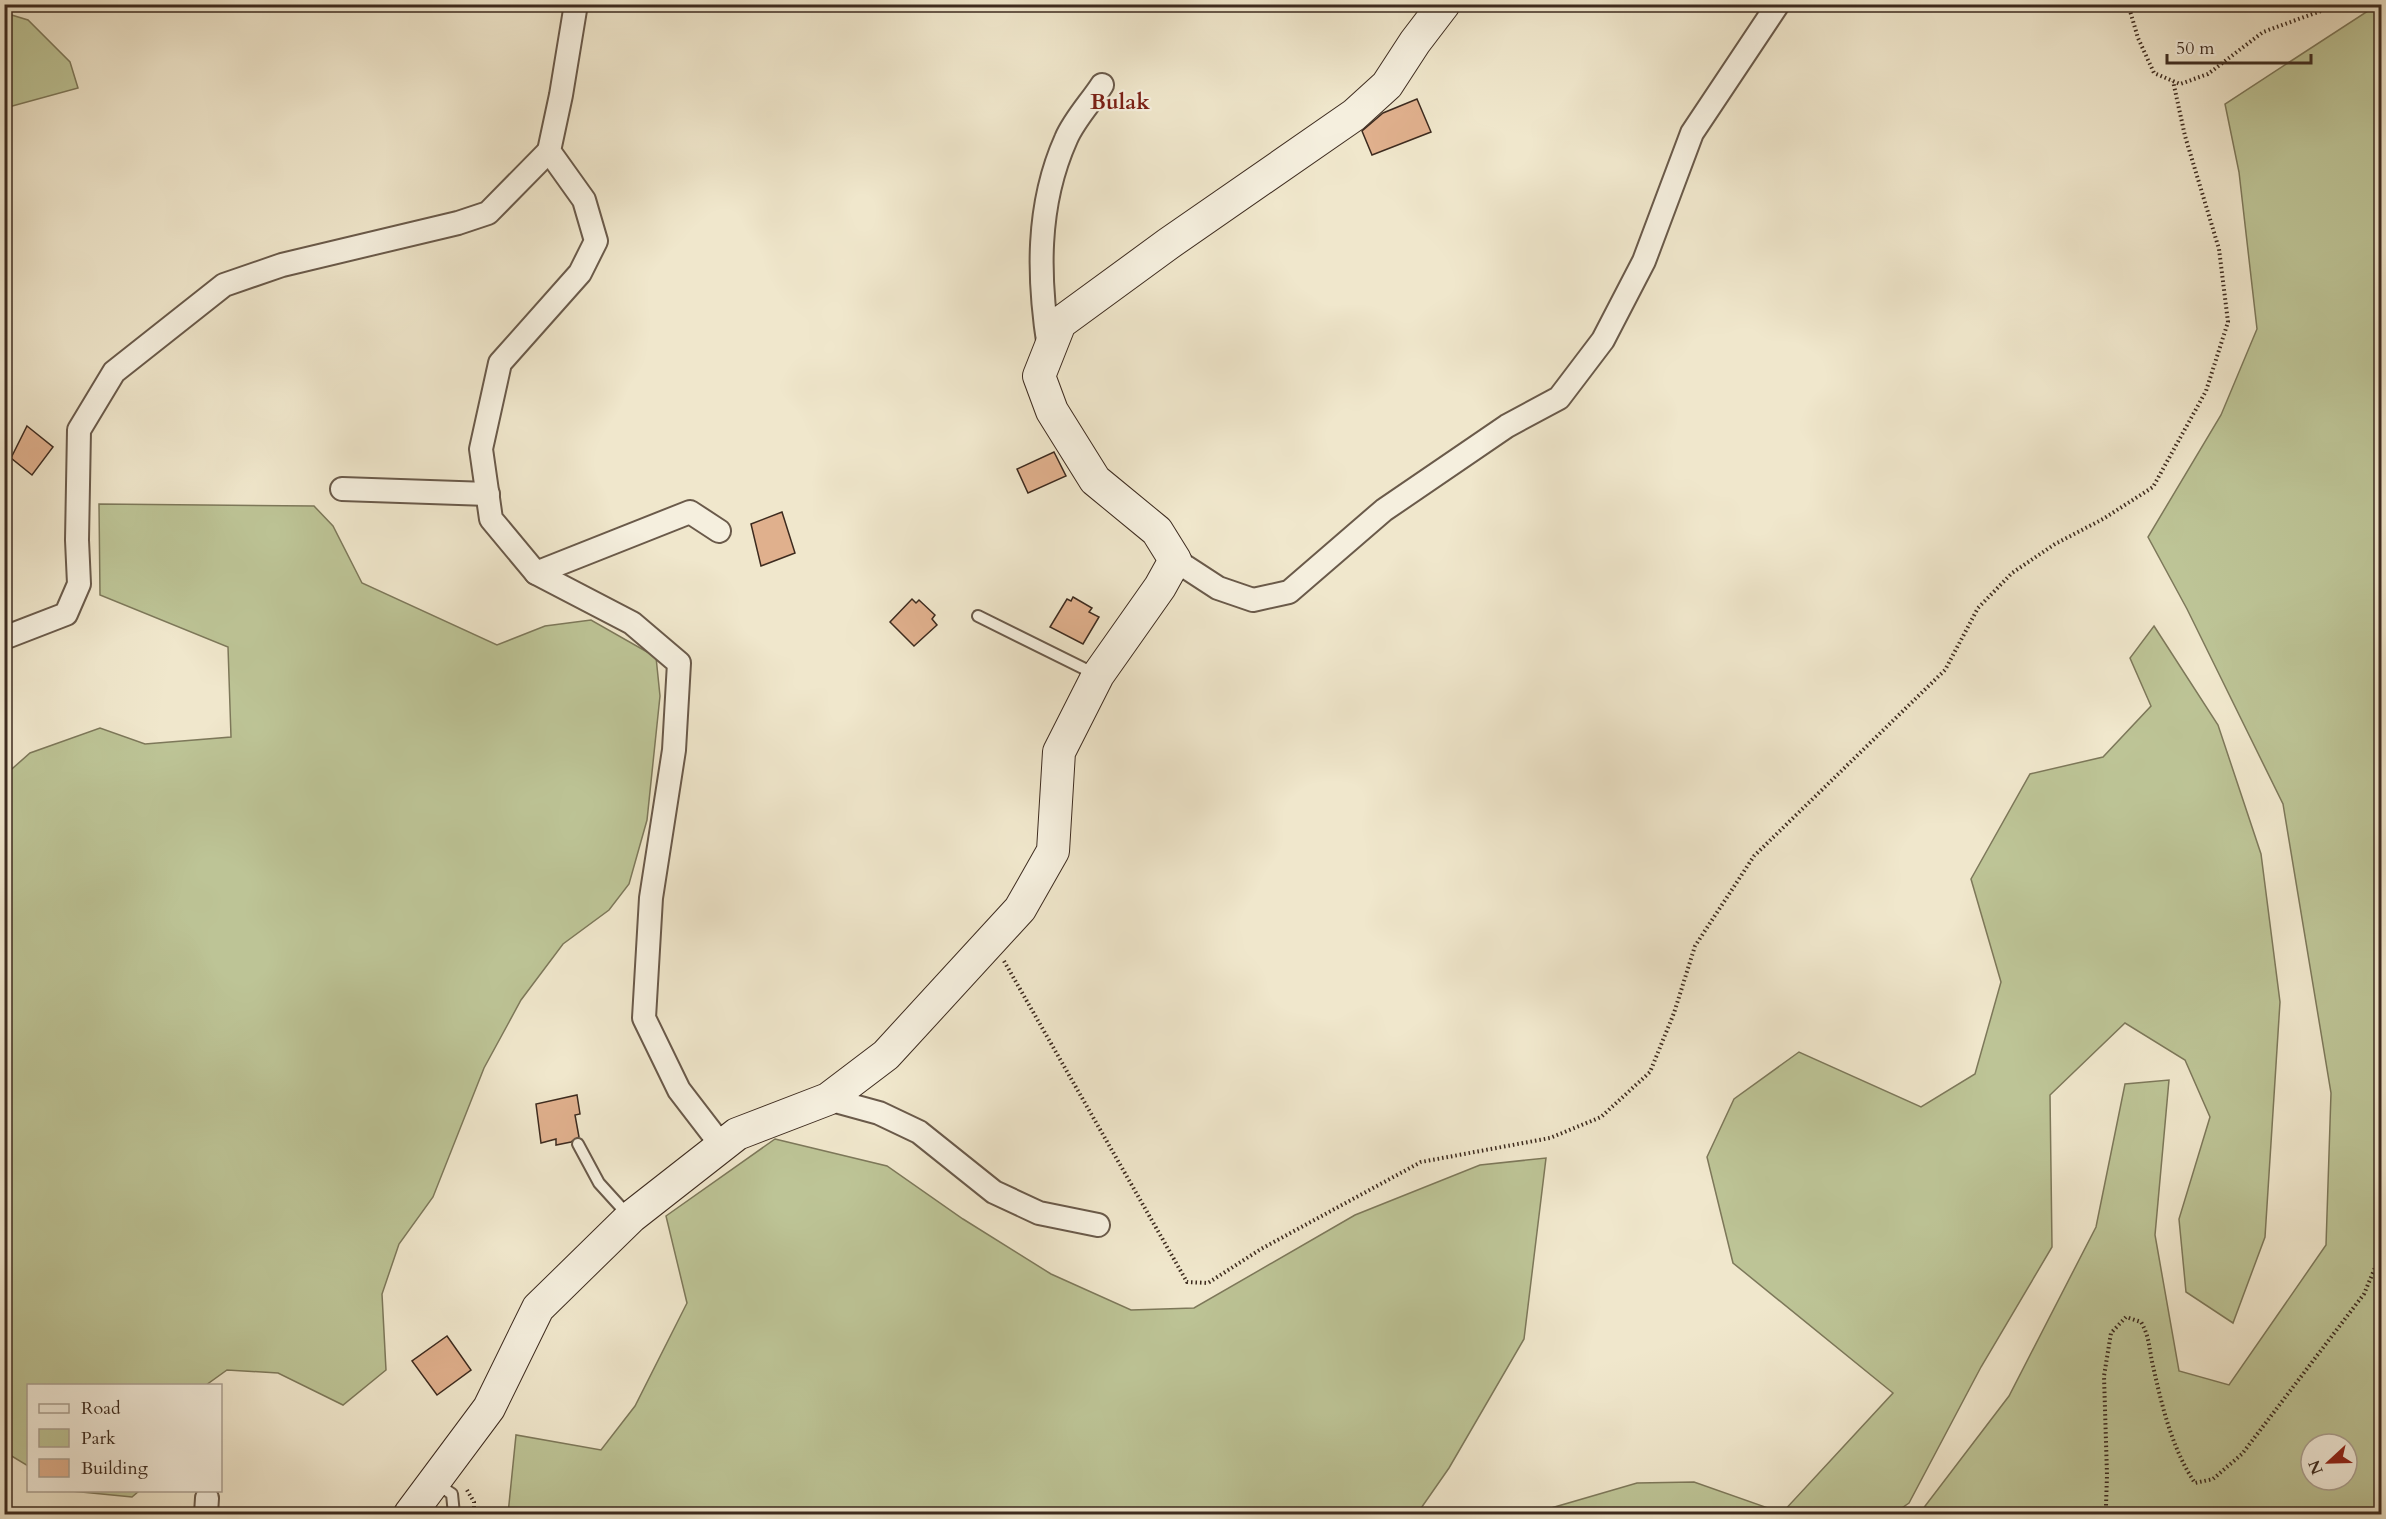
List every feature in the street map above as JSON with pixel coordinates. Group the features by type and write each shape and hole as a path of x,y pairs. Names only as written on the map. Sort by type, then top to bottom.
{"street":[{"path":"4,638 66,614 79,584 77,540 79,430 114,372 224,285 282,266 458,223 488,213 549,151 576,4"},
{"path":"1444,4 1415,42 1387,86 1354,115 1261,178 1060,323 1039,376 1052,411 1095,480 1157,531 1175,560 1218,588 1253,600 1289,592 1384,510 1507,426 1559,398 1603,340 1644,261 1692,133 1778,4"},
{"path":"1050,350 1041,299 1043,212 1066,138 1102,85"},
{"path":"549,151 584,200 596,241 580,273 500,363 481,448 491,519 536,573 632,623 679,663 674,750 651,898 645,1018 679,1090 722,1146"},
{"path":"342,489 488,494"},
{"path":"536,573 690,512 719,531"},
{"path":"410,1515 489,1408 538,1308 631,1217 736,1134 828,1099 886,1055 1020,909 1053,851 1059,752 1098,675 1160,587 1175,560"},
{"path":"828,1099 879,1113 919,1132 994,1192 1039,1213 1098,1225"}],"lane":[{"path":"978,616 1098,675"},
{"path":"578,1144 599,1183 631,1217"},
{"path":"434,1482 452,1494 454,1515"}],"path":[{"path":"2128,4 2138,38 2154,73 2180,84 2208,74 2263,32 2340,4"},
{"path":"992,940 1187,1282 1208,1283 1261,1249 1421,1162 1550,1138 1601,1117 1650,1072 1674,1013 1695,946 1754,856 1946,670 1978,608 2012,573 2055,544 2103,519 2153,487 2196,410 2206,391 2228,322 2219,249 2186,136 2173,81"},
{"path":"2103,1515 2107,1496 2104,1376 2111,1333 2126,1317 2141,1322 2149,1336 2152,1363 2180,1461 2195,1483 2213,1479 2242,1454 2364,1294 2382,1251"}],"green space":[{"path":"2377,5 2382,5 2381,1514 1919,1514 2009,1396 2096,1227 2125,1084 2169,1080 2155,1235 2179,1371 2229,1385 2326,1245 2331,1093 2283,804 2187,609 2148,537 2221,415 2257,329 2239,172 2225,104"},
{"path":"5,13 28,20 70,62 78,88 5,108"},
{"path":"99,504 314,506 333,526 362,583 497,645 545,626 591,620 656,657 660,696 647,820 629,884 609,910 563,944 521,1000 484,1068 433,1197 399,1244 382,1294 386,1370 343,1405 278,1373 227,1370 207,1384 27,1384 27,1465 5,1452 5,775 30,753 100,728 145,744 231,737 228,647 100,595"},
{"path":"2154,626 2218,725 2261,854 2280,1002 2265,1237 2233,1323 2186,1292 2179,1219 2210,1117 2185,1060 2125,1023 2050,1095 2052,1247 1981,1367 1909,1503 1893,1514 1539,1514 1541,1511 1637,1483 1694,1482 1782,1513 1893,1393 1733,1263 1707,1157 1734,1099 1799,1052 1921,1107 1975,1074 2001,982 1971,879 2030,774 2103,757 2151,706 2130,658"},
{"path":"775,1139 887,1166 963,1219 1051,1274 1131,1310 1194,1308 1355,1215 1480,1165 1546,1158 1524,1339 1449,1468 1417,1514 508,1514 516,1435 601,1450 635,1406 687,1303 666,1216"},
{"path":"81,1492 138,1492 132,1497"}],"building":[{"path":"1417,99 1431,132 1372,155 1362,131 1383,113"},
{"path":"27,426 53,447 32,475 11,458"},
{"path":"1054,452 1066,476 1028,493 1017,469"},
{"path":"782,512 795,553 761,566 751,524"},
{"path":"1073,597 1092,608 1089,612 1099,617 1083,644 1050,627 1067,599 1071,601"},
{"path":"912,599 916,603 919,600 935,615 932,619 937,625 914,646 890,622"},
{"path":"577,1095 580,1114 575,1115 579,1137 571,1142 556,1145 556,1139 541,1143 536,1104"},
{"path":"447,1336 471,1370 437,1395 412,1361"}],"district":[{"name":"Bulak","path":"1120,102"}]}
